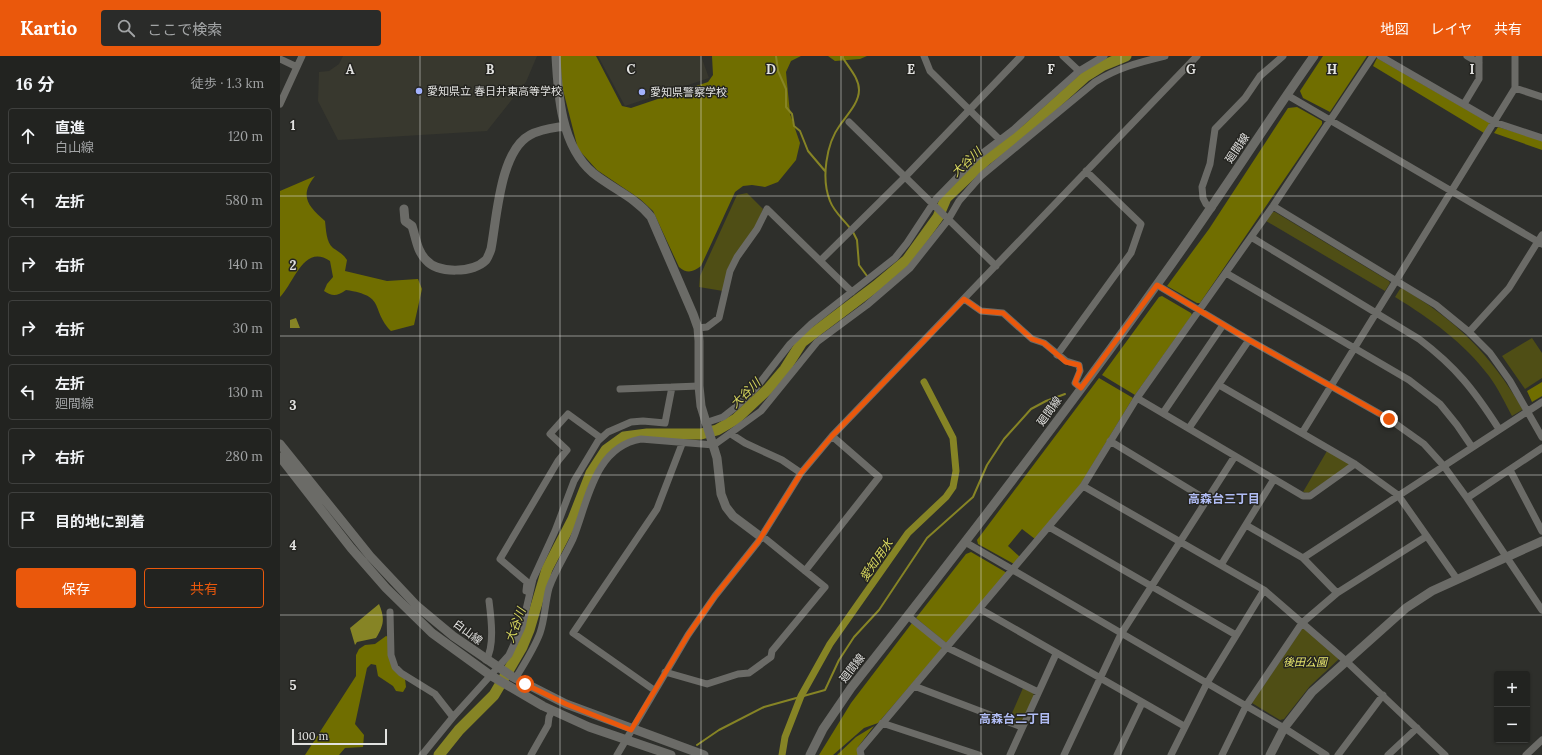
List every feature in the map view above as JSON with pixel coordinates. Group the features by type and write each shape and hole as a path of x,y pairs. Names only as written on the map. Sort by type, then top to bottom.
{"street":[{"path":"281,100 302,56"},
{"path":"556,56 557,78 565,126 578,156 593,172 642,205 651,217 698,328 699,386 706,425 714,445 721,494 726,507 733,516 761,536 825,587 772,651 771,657 752,672 707,684 665,672"},
{"path":"924,56 930,71 999,139"},
{"path":"822,260 905,177 1021,56"},
{"path":"1063,56 1079,71"},
{"path":"706,425 723,417 738,406 755,389 790,344 895,258 933,204 976,158 999,139 1013,130 1079,71 1104,56"},
{"path":"514,678 539,634 549,589 572,539 591,486 607,458 618,447 630,441 651,440 682,444 714,445 731,434 769,402 817,342 867,305 910,268 959,201 981,176 1095,82 1109,74 1133,64 1165,56"},
{"path":"617,755 654,690 702,614 761,536 801,473 832,436 1196,56"},
{"path":"1212,208 1206,204 1203,198 1202,187 1210,164 1215,129 1245,98 1260,76 1283,56"},
{"name":"廻間線","path":"810,755 823,729 851,688 965,542 1157,285 1212,208 1314,56"},
{"path":"861,755 860,750 882,723 1083,486 1137,398 1273,206 1373,56"},
{"path":"1380,56 1494,122 1542,138"},
{"path":"1464,104 1479,79 1479,60 1467,56"},
{"path":"1302,433 1515,88 1515,56"},
{"path":"280,59 297,67"},
{"path":"1515,88 1542,97"},
{"path":"1287,95 1452,192 1541,240 1509,288 1469,332"},
{"path":"849,122 996,266"},
{"path":"404,209 405,221 412,226 419,251 426,261 444,269 464,269 476,266 486,259 491,249 505,169 514,150 529,135 542,129 565,126"},
{"path":"1057,356 1131,253 1141,224 1086,171"},
{"path":"1273,206 1436,304 1469,332 1490,353 1510,381 1542,437"},
{"path":"698,328 713,324 719,318 730,271 737,257 757,229 767,209 822,260 852,292"},
{"path":"1251,237 1418,339 1438,354 1475,393 1499,429"},
{"path":"1226,273 1409,380 1424,391 1449,414 1472,447"},
{"path":"1157,285 1223,325 1407,431 1424,444 1443,465 1467,498 1542,610"},
{"path":"964,299 981,311 1003,313 1032,339 1044,343 1057,356 1080,367 1075,383 1081,388"},
{"path":"1163,413 1223,325"},
{"path":"1189,428 1249,340"},
{"path":"1219,385 1355,464 1398,495 1457,579"},
{"path":"620,388 699,386"},
{"path":"422,755 453,717 499,668 509,654 522,627 533,579 556,531 574,481 587,457 601,438 608,432 631,422 643,421 665,423 672,387"},
{"path":"1137,398 1303,496 1310,496 1355,464"},
{"path":"1303,558 1443,465 1542,402"},
{"path":"526,613 524,604 527,582 500,559 558,461 567,450 550,434 568,414 601,438"},
{"path":"731,434 745,443 764,450 782,460 801,473"},
{"path":"806,571 879,477 832,436"},
{"path":"1110,441 1207,500"},
{"name":"白山線","path":"280,444 370,556 393,582 435,622 486,660 514,678 566,704 631,730 704,755"},
{"path":"654,690 572,633 657,509 682,444"},
{"path":"1467,498 1542,448"},
{"path":"1064,755 1121,634 1235,456"},
{"name":"白山線","path":"280,457 351,548 386,588 432,633 491,676 552,711 626,740 670,755"},
{"path":"1510,470 1542,531"},
{"path":"1221,565 1274,479"},
{"path":"1083,486 1264,590 1346,660 1445,755"},
{"path":"1246,525 1303,558 1337,593"},
{"path":"1049,526 1236,635"},
{"path":"1222,755 1246,706 1302,623 1337,593 1427,536"},
{"path":"1270,755 1284,728 1312,692 1346,660 1406,608 1432,591 1542,541"},
{"path":"965,542 1012,571 1284,728 1326,755"},
{"path":"1171,755 1184,726 1207,683 1264,590"},
{"path":"486,660 489,654 492,620 489,601"},
{"path":"980,609 1056,654 1184,726"},
{"path":"390,612 391,655 395,668 402,674 435,694 453,717"},
{"path":"908,616 946,647 1038,692"},
{"path":"1010,755 1056,654"},
{"path":"914,686 1022,727"},
{"path":"1338,755 1383,695"},
{"path":"1117,755 1142,703"},
{"path":"531,755 548,726 549,717 552,711"},
{"path":"882,723 967,753 979,755"},
{"path":"1388,755 1417,728"},
{"path":"1526,755 1542,740"}],"shaded area":[{"name":"愛知県立 春日井東高等学校","path":"343,56 537,56 526,82 487,131 338,140 318,101 319,72 329,71 339,64"},
{"path":"559,56 596,56 622,106 631,108 708,82 713,75 712,56 801,56 791,61 786,72 790,114 800,143 796,160 778,182 765,187 752,185 743,186 735,192 701,266 693,271 685,271 679,267 653,211 640,199 597,170 578,149 562,86"},
{"name":"愛知県警察学校","path":"598,56 701,56 709,78 625,106"},
{"path":"828,56 867,56 860,59 835,61"},
{"path":"1323,56 1367,56 1330,112 1303,98 1300,91"},
{"path":"1377,58 1490,123 1484,133 1373,66"},
{"path":"1297,107 1322,121 1322,124 1200,303 1197,303 1167,286 1209,229 1288,108"},
{"path":"1498,127 1542,140 1542,150 1494,133"},
{"path":"315,176 307,189 308,200 314,210 325,221 329,242 333,248 347,260 345,271 387,281 418,279 422,289 414,325 391,331 381,316 376,304 367,296 346,290 335,295 324,291 327,284 333,277 330,261 321,257 313,257 306,261 300,267 280,297 280,191"},
{"path":"1162,296 1192,315 1135,395 1102,375 1159,297"},
{"path":"296,318 300,328 290,328 290,320"},
{"path":"1099,378 1133,398 1080,485 1035,539 1022,529 1008,546 1020,557 1014,564 978,544 977,540"},
{"path":"1542,382 1542,396 1532,402 1527,391"},
{"path":"971,552 1007,573 948,642 945,642 916,618 966,554"},
{"path":"379,604 383,621 376,638 357,642 355,645 350,628"},
{"path":"912,623 941,646 941,650 878,723 864,728 833,755 819,755 851,703"},
{"path":"386,636 389,637 390,654 405,679 406,687 403,692 396,691 393,686 378,676 376,665 371,664 367,668 355,724 364,735 363,747 345,748 339,755 305,755 356,676 356,655 359,649 365,645 375,644"},
{"path":"874,726 858,747 858,755 837,755 856,737"}],"green space":[{"path":"747,193 763,209 755,229 723,291 699,287 700,276 737,195"},
{"path":"1272,212 1275,212 1389,281 1390,283 1385,291 1266,221"},
{"path":"1402,288 1439,313 1470,340 1497,371 1510,389 1522,410 1512,416 1492,381 1469,353 1446,332 1395,297"},
{"path":"1532,338 1542,353 1542,378 1525,389 1502,356"},
{"path":"1327,451 1348,463 1349,466 1308,493 1303,492"},
{"name":"後田公園","path":"1304,628 1340,658 1310,686 1284,719 1280,720 1252,703"},
{"path":"1023,688 1033,693 1034,696 1022,722 1019,724 1009,720"}],"waterway":[{"path":"776,56 778,71 786,89 786,107 792,114 794,126 800,131 808,151 825,171"},
{"path":"843,56 857,81 859,90 855,104 840,125 831,142 826,162 826,183 827,192 832,205 850,228"},
{"name":"大谷川","path":"439,755 459,730 494,695 522,647 529,630 547,569 573,519 591,473 606,450 624,437 647,434 701,434 717,430 736,419 768,389 785,369 802,342 876,286 907,260 938,217 946,198 986,160 1025,131 1086,76 1102,66 1126,56"},
{"path":"853,232 857,240 859,265 867,276"},
{"name":"愛知用水","path":"782,755 785,737 801,696 830,644 908,533 946,497 953,487 956,471 953,438 924,382"},
{"path":"697,745 719,730 764,707 825,690 839,660 854,637 879,610 927,538 973,497 987,465 1004,439 1031,409 1046,401 1065,394"}],"place":[{"name":"愛知県立 春日井東高等学校","path":"419,91"},
{"name":"愛知県警察学校","path":"642,92"}],"district":[{"name":"高森台三丁目","path":"1224,498"},
{"name":"高森台二丁目","path":"1015,718"}],"route":[{"path":"525,684 566,704 631,730 688,635 715,596 758,542 801,473 832,436 964,299 981,311 1003,313 1032,339 1044,343 1057,356 1066,362 1079,365 1080,370 1075,383 1081,388 1157,285 1249,340 1389,419"}]}
